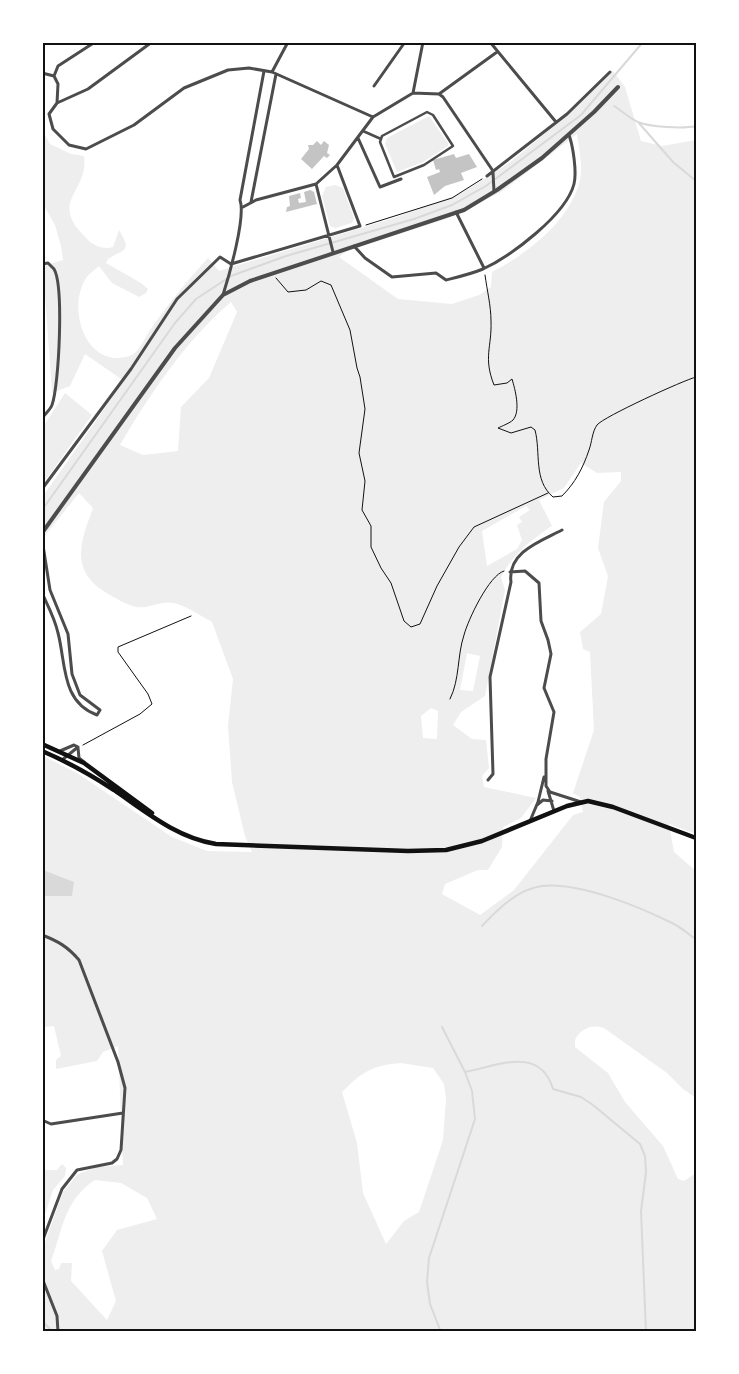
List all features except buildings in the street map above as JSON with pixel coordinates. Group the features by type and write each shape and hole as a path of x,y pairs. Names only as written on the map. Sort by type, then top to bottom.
{"main road":[{"path":"42,744 84,763 120,787 165,824"},
{"path":"42,751 87,773 165,824 194,840 216,844 417,851 466,846 581,802 594,802 613,806 696,838"}],"street":[{"path":"57,103 58,84 54,76 58,66 95,42"},
{"path":"152,42 88,89 57,103 49,114 52,129 69,145 86,149 134,125 184,88 228,70 249,68 274,73 373,118"},
{"path":"251,202 274,73 288,42"},
{"path":"374,86 405,42"},
{"path":"413,93 423,42"},
{"path":"490,42 556,122"},
{"path":"439,94 497,52"},
{"path":"223,295 242,206 240,200 264,71"},
{"path":"487,176 556,122 610,72"},
{"path":"42,73 54,76"},
{"path":"42,533 175,348 223,295 250,281 272,273 456,212 494,192 542,158 618,87"},
{"path":"242,206 316,184 337,165 373,118 413,93 439,94 444,97 493,171 494,192"},
{"path":"427,112 433,115 453,146 424,165 394,177 380,142 381,139 382,136 427,112"},
{"path":"363,131 381,139"},
{"path":"354,246 365,258 392,277 436,273 446,280 484,268 546,225 565,204 574,183 573,145 569,134"},
{"path":"358,138 380,187 401,179"},
{"path":"42,489 131,369 177,299 220,257 231,264 360,226 337,165"},
{"path":"316,184 333,252"},
{"path":"456,212 484,268"},
{"path":"42,264 48,264 54,269 58,285 59,353 56,386 51,406 42,418"},
{"path":"488,780 493,774 490,677 511,582 510,572 515,561 526,549 562,530"},
{"path":"42,538 50,590 68,634 69,663 80,695 100,710 97,715 82,707 68,687 58,631 42,593"},
{"path":"510,572 525,571 539,583 540,621 548,640 551,654 544,688 554,712 545,774 530,821"},
{"path":"60,751 74,745 78,747"},
{"path":"62,760 70,756 78,747"},
{"path":"78,747 79,758 84,763"},
{"path":"545,774 546,786 554,811"},
{"path":"546,786 550,792 581,802"},
{"path":"536,806 543,800 552,801"},
{"path":"42,934 58,940 70,949 79,960 118,1062 125,1088 121,1150 117,1159 112,1163 77,1170 62,1189 42,1242"},
{"path":"42,1120 51,1124 123,1113"},
{"path":"42,1278 57,1316 58,1332"}],"path":[{"path":"360,226 452,198 487,176"},
{"path":"484,268 491,322 487,349 488,370 494,385 507,383 512,379 516,400 516,414 512,420 498,428 511,433 532,427 535,430 539,474 548,493 553,498 562,496 579,474 598,424 612,414 685,380 696,377"},
{"path":"272,273 288,292 306,290 321,281 331,285 350,330 365,408 359,453 365,481 362,510 371,526 371,547 391,583 404,622 411,627 420,624 437,586 459,547 474,527 548,493"},
{"path":"450,699 457,681 463,636 468,623 495,575 502,571 510,572"},
{"path":"78,747 140,714 152,704 148,694 118,652 118,646 191,616"}],"shaded area":[{"path":"613,71 625,87 641,141 662,146 696,140 696,773 694,785 696,787 696,834 669,824 674,852 696,871 696,1098 683,1089 667,1073 604,1028 595,1026 580,1032 575,1040 575,1047 608,1073 625,1102 663,1146 678,1179 684,1181 696,1173 696,1331 43,1331 43,1248 63,1192 78,1174 97,1167 123,1165 118,1046 103,1052 97,1061 56,1069 56,1060 61,1056 54,1026 43,1027 43,756 77,773 172,837 207,851 252,852 245,836 232,782 228,726 233,679 212,622 179,604 169,602 145,607 132,606 105,592 94,583 86,574 81,554 82,543 93,508 79,493 43,538 43,496 124,381 85,354 70,386 52,393 43,266 63,260 55,225 43,204 43,132 50,144 71,154 84,156 84,169 81,180 72,197 70,206 70,215 76,226 90,242 96,246 107,248 113,247 119,230 126,247 108,259 106,263 148,289 146,293 139,297 112,283 99,266 85,280 80,293 78,308 80,323 85,336 93,347 104,355 117,358 132,355 137,351 164,311 208,258 219,271 394,218 462,193 509,163 579,105","holes":["577,134 581,175 575,195 567,209 545,235 532,246 492,272 491,287 479,295 452,304 398,299 339,257 347,251 446,219 501,192","231,302 237,312 209,378 181,407 178,451 143,455 120,445 156,387 199,333","581,463 597,473 621,472 621,481 604,502 598,548 608,576 601,614 580,632 583,649 590,652 594,730 573,793 580,797 583,812 573,815 514,890 480,915 442,894 445,884 478,870 488,870 502,847 503,827 521,818 536,798 484,787 482,776 489,768 486,740 472,739 453,725 461,712 485,696 505,590 501,577 511,561 523,548 552,526 539,500 564,488","526,506 530,510 519,517 522,522 517,525 522,540 517,549 487,566 482,531","467,653 480,656 473,691 460,690","431,708 438,711 437,739 423,738 421,716","401,1063 433,1068 444,1084 446,1098 443,1140 419,1212 404,1221 386,1244 363,1193 357,1143 342,1092 368,1071","95,1180 121,1183 147,1198 157,1219 117,1230 102,1251 116,1301 107,1320 71,1281 72,1263 61,1263 59,1269 55,1270 51,1261 66,1216 77,1197"]},
{"path":"429,116 448,143 448,146 423,162 397,172 385,144 387,138"},
{"path":"335,185 343,188 354,218 352,223 335,228 330,226 322,196 326,187"},
{"path":"65,393 92,415 43,484 43,427"},
{"path":"43,870 74,882 72,896 43,896"},
{"path":"62,1164 66,1168 65,1176 53,1190 43,1221 43,1170 57,1170"}],"waterway":[{"path":"42,510 175,323 196,299 231,276 286,256 414,219 452,205 486,186 581,115 643,42"},
{"path":"614,106 632,119 643,124 675,127 696,126"},
{"path":"638,122 673,162 696,181"},
{"path":"482,926 517,895 533,888 557,886 592,892 627,903 680,927 696,939"},
{"path":"441,1332 430,1304 427,1282 429,1258 475,1119 472,1091 465,1072 442,1027"},
{"path":"465,1072 503,1063 516,1062 528,1063 538,1067 547,1075 553,1089 581,1097 640,1144 645,1156 646,1172 641,1211 646,1332"},
{"path":"42,1321 52,1331"}]}
